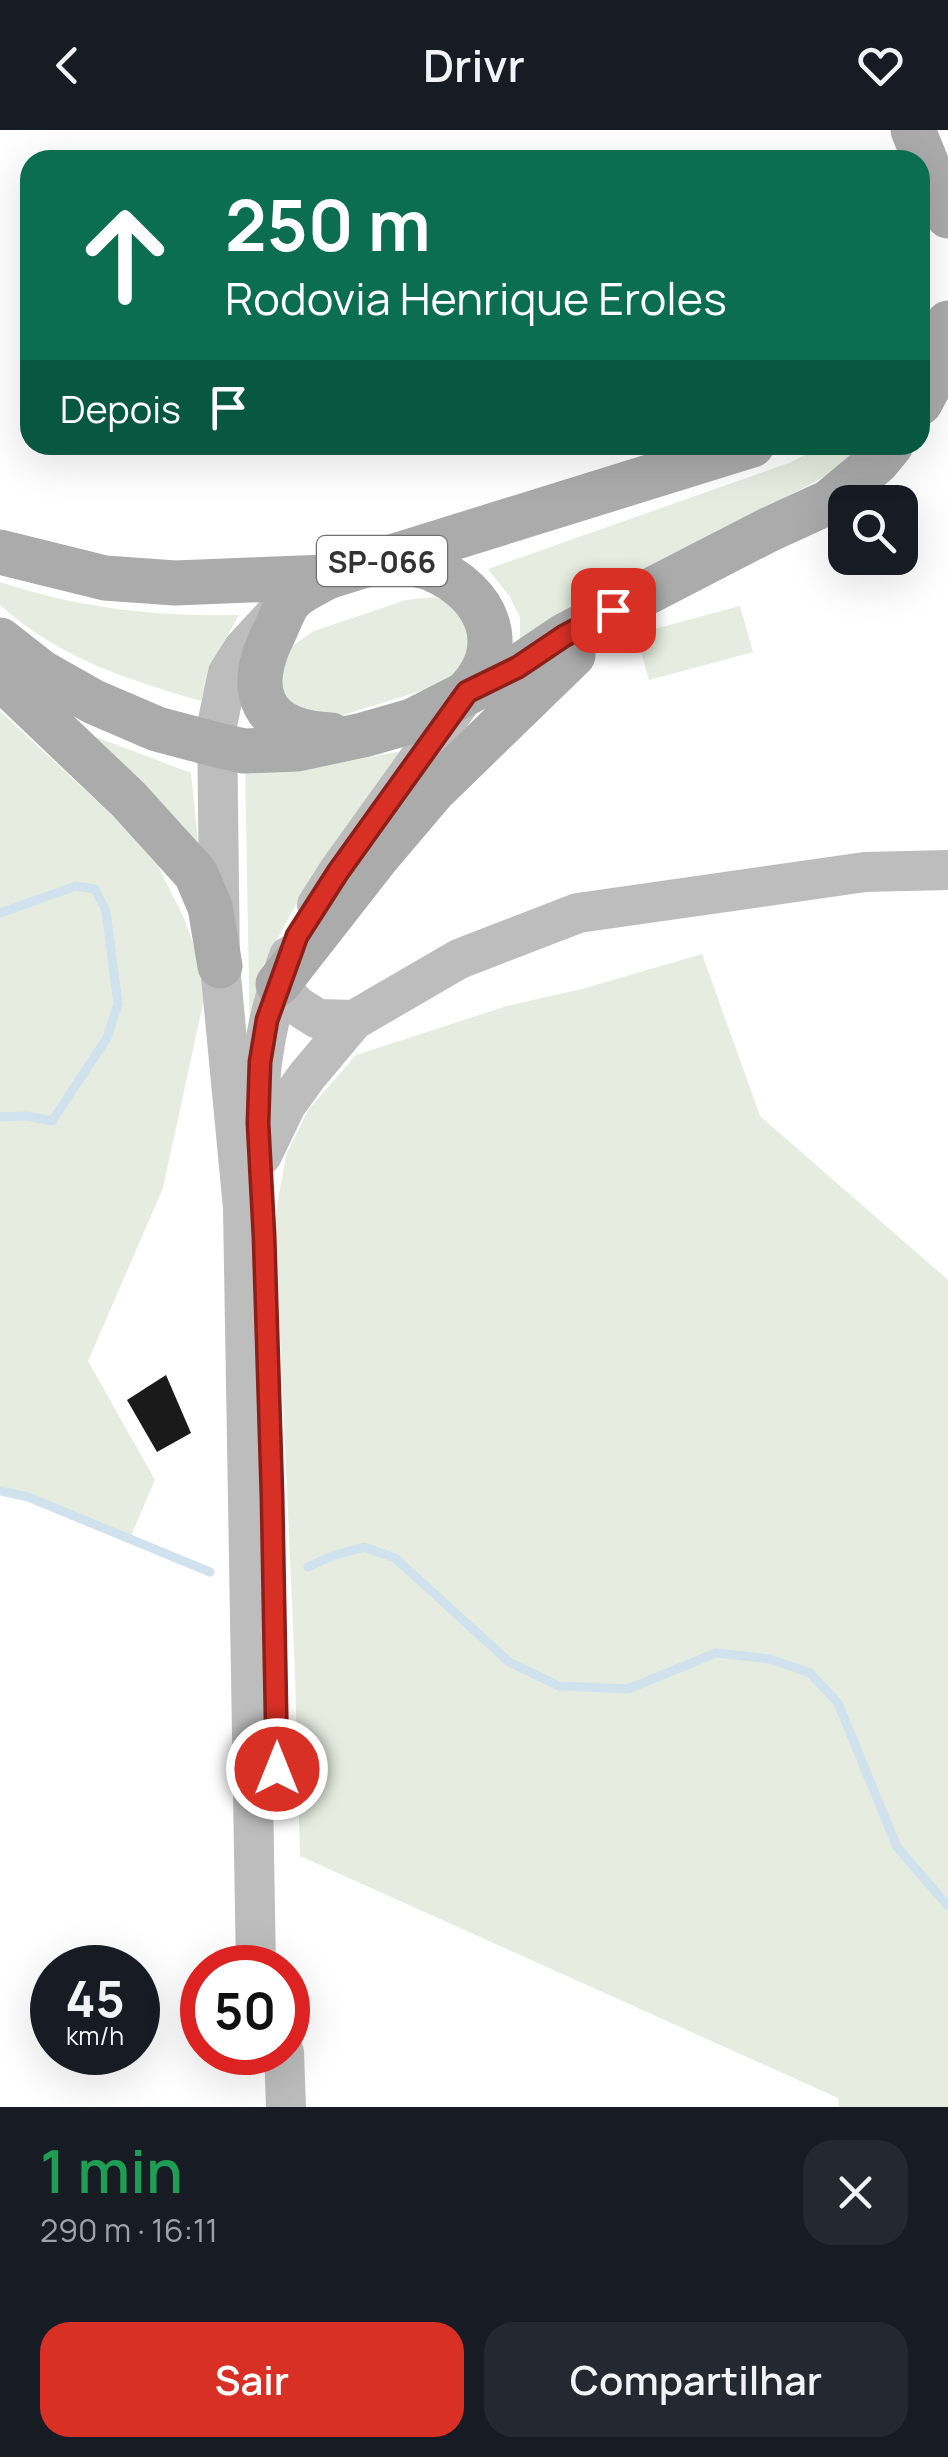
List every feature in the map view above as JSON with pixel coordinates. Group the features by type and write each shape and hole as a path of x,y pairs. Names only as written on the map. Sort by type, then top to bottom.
{"main road":[{"path":"930,176 948,216"},
{"path":"930,384 938,368 948,323"},
{"name":"SP-066","path":"0,552 105,578 309,588 385,560 720,455"},
{"path":"0,640 41,672 94,702 216,746 244,752 297,748 363,735 412,721 518,667 564,636 829,502 882,455"},
{"path":"282,1945 258,1123 260,1062 267,1020 297,936 338,872 475,684 490,647 484,611 458,583 428,567 385,560"},
{"path":"309,588 268,643 258,679 264,704 277,720 294,730 363,735"},
{"path":"220,966 216,746 220,700 228,673 243,649 309,588"},
{"path":"278,984 434,790 545,680 638,598"},
{"path":"0,677 129,800 196,874 210,906 220,966 243,1208 256,1945"},
{"path":"260,1160 286,1105 354,1020 459,959 578,913 865,872 948,870"},
{"path":"278,984 296,1005 318,1020 354,1020"},
{"path":"258,2075 259,2107"},
{"path":"285,2075 286,2107"}],"shaded area":[{"path":"805,455 854,455 833,472 557,620 520,653 520,618 510,597 488,569"},
{"path":"0,582 118,609 239,615 212,662 201,701 95,665 47,640 0,605"},
{"path":"434,597 461,613 469,634 471,656 446,683 340,716 309,718 276,691 285,651 314,631 406,600"},
{"path":"740,606 753,652 649,680 636,634"},
{"path":"0,711 115,818 158,866 200,962 205,994 163,1188 88,1361 155,1480 130,1538 28,1497 0,1491"},
{"path":"96,737 191,773 199,851 167,809"},
{"path":"413,749 314,873 288,919 262,968 250,1046 245,762 338,763"},
{"path":"702,954 760,1116 948,1280 948,2107 839,2107 838,2098 300,1856 275,1218 286,1155 308,1110 356,1055 507,1006"}],"building":[{"path":"166,1375 191,1433 157,1452 127,1400"}],"waterway":[{"path":"0,913 76,886 95,889 106,911 118,1004 107,1038 52,1121 27,1116 0,1117"},
{"path":"0,1491 28,1497 210,1572"},
{"path":"308,1567 364,1547 395,1558 509,1662 559,1686 628,1689 716,1653 770,1659 810,1673 838,1703 897,1847 948,1906"}],"route":[{"path":"277,1769 272,1496 258,1123 260,1062 267,1020 297,936 467,692 518,667 613,610"}]}
